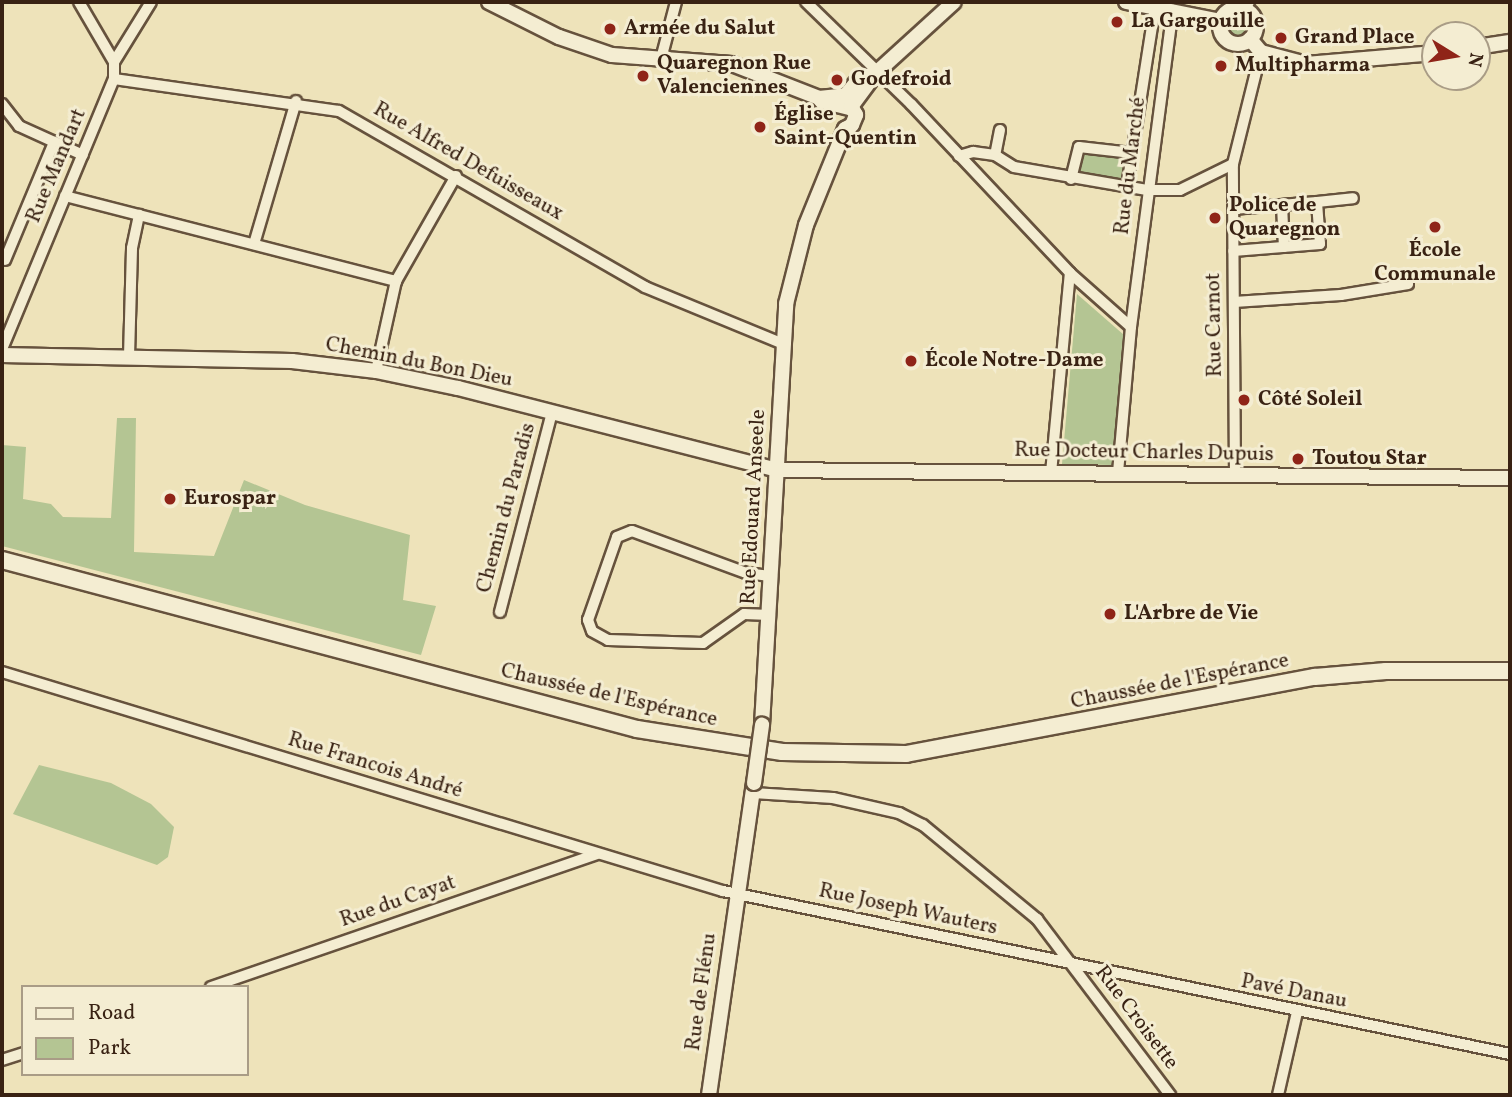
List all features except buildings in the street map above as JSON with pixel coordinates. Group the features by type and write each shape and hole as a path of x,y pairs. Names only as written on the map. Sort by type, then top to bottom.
{"main road":[{"name":"Chaussée de l'Espérance","path":"2,560 637,729 806,754 870,756 955,748 1314,677 1386,671 1510,671"}],"street":[{"path":"79,2 114,62 151,2"},
{"path":"489,2 586,47 624,58 746,67 819,98 825,104 846,102 859,79 876,73 954,2"},
{"path":"660,59 676,2"},
{"path":"806,2 959,156 1070,273 1131,327"},
{"path":"1126,2 1220,21"},
{"path":"1247,5 1256,23 1250,39 1240,44 1228,41 1220,21 1231,8 1247,5"},
{"name":"Rue du Marché","path":"1127,186 1155,7"},
{"name":"Rue du Marché","path":"1118,474 1147,190 1173,10"},
{"path":"1250,39 1261,52 1289,63 1348,63 1421,55"},
{"path":"1491,45 1510,42"},
{"name":"Rue Carnot","path":"1235,475 1233,164 1261,52"},
{"name":"Rue Mandart","path":"2,352 114,79 114,62"},
{"name":"Rue Alfred Defuisseaux","path":"114,79 296,102 339,111 646,287 783,344"},
{"path":"254,244 296,102"},
{"name":"Rue Edouard Anseele","path":"737,895 762,725 783,344 796,255 845,129 856,115 846,102"},
{"path":"2,104 19,126 83,155"},
{"path":"995,155 1000,130"},
{"path":"5,260 54,142"},
{"path":"1071,179 1079,147 1132,153"},
{"path":"959,156 973,152 995,155 1014,167 1071,179 1147,190 1180,190 1233,164"},
{"path":"376,371 396,281 456,176"},
{"path":"65,197 396,281"},
{"path":"1233,209 1353,198"},
{"path":"1233,251 1320,244 1317,202"},
{"path":"1282,205 1284,247"},
{"path":"129,356 132,248 139,215"},
{"path":"1051,473 1070,273"},
{"path":"1234,302 1341,295 1408,284"},
{"name":"Chemin du Bon Dieu","path":"2,352 292,361 376,371 777,470"},
{"name":"Chemin du Paradis","path":"500,612 552,413"},
{"name":"Rue Docteur Charles Dupuis","path":"777,470 1510,478"},
{"path":"770,615 744,614 703,643 608,640 592,631 588,620 617,537 632,531 746,573 772,576"},
{"name":"Rue Francois André","path":"2,672 737,895"},
{"name":"Rue Croisette","path":"753,788 833,798 911,818 1020,903 1170,1095"},
{"name":"Rue du Cayat","path":"217,985 597,854"},
{"name":"Rue Joseph Wauters","path":"737,895 1070,964"},
{"name":"Rue de Flénu","path":"709,1095 737,895"},
{"name":"Pavé Danau","path":"1070,964 1510,1054"},
{"path":"1278,1095 1297,1012"},
{"path":"2,1060 21,1054"}],"green space":[{"path":"1234,15 1242,15 1248,25 1242,35 1234,35 1228,29 1228,21"},
{"path":"1081,149 1124,156 1121,181 1077,174"},
{"path":"1077,294 1124,335 1112,465 1062,464"},
{"path":"117,418 136,418 134,552 214,556 244,480 305,505 410,535 403,600 436,606 421,655 2,546 2,445 26,447 23,499 51,504 63,517 111,518"},
{"path":"39,765 111,783 151,804 174,827 168,857 157,865 13,814"}],"place":[{"name":"La Gargouille","path":"1117,22"},
{"name":"Armée du Salut","path":"610,29"},
{"name":"Grand Place","path":"1281,38"},
{"name":"Multipharma","path":"1221,66"},
{"name":"Quaregnon Rue Valenciennes","path":"643,76"},
{"name":"Godefroid","path":"837,80"},
{"name":"Église Saint-Quentin","path":"760,127"},
{"name":"Police de Quaregnon","path":"1215,218"},
{"name":"École Communale","path":"1435,227"},
{"name":"École Notre-Dame","path":"911,361"},
{"name":"Côté Soleil","path":"1244,400"},
{"name":"Toutou Star","path":"1298,459"},
{"name":"Eurospar","path":"170,499"},
{"name":"L'Arbre de Vie","path":"1110,614"}]}
